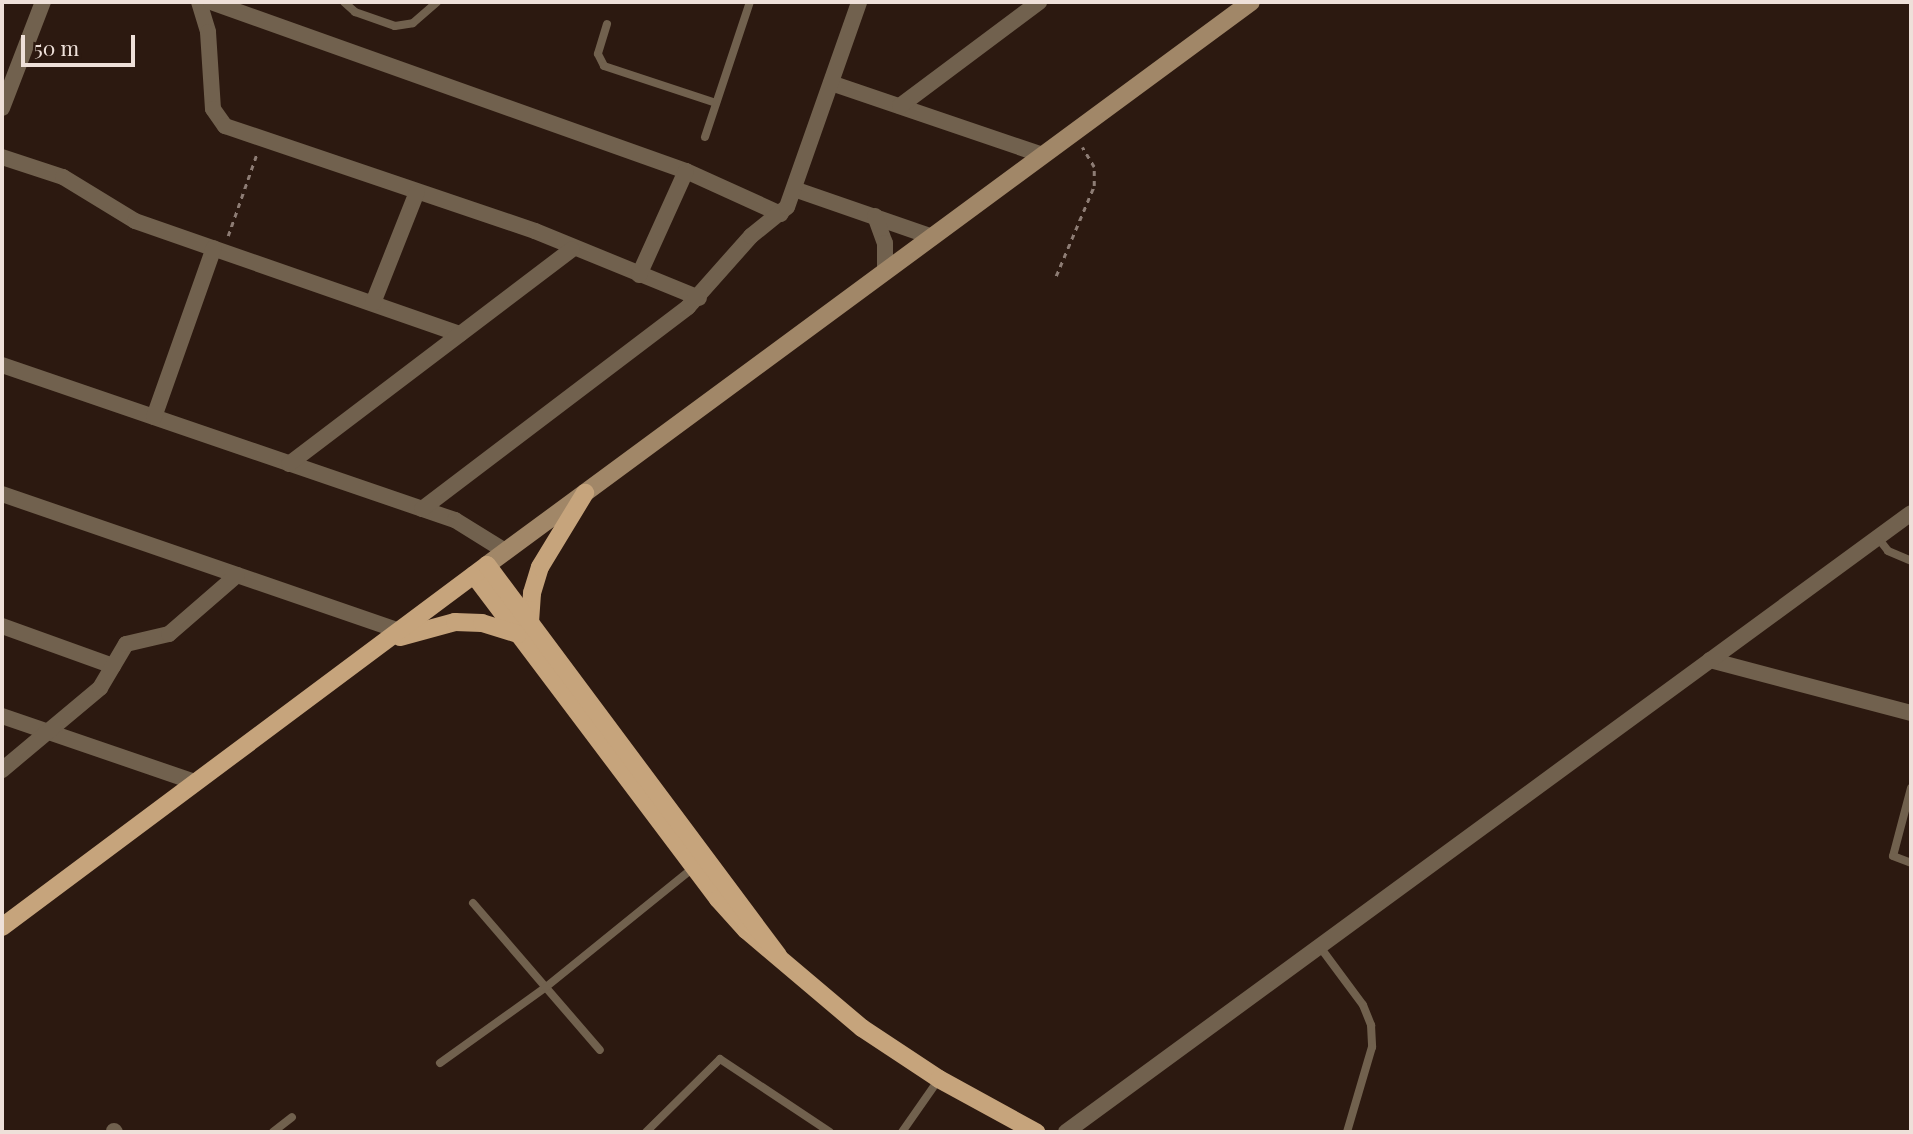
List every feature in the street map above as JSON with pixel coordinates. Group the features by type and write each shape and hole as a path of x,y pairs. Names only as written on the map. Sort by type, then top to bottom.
{"main road":[{"path":"2,927 505,551 1251,2"},
{"path":"585,493 541,567 532,593 525,629 694,867 732,915 862,1028 939,1079 1036,1132"},
{"path":"481,570 778,956"},
{"path":"380,645 455,622 525,629"}],"street":[{"path":"2,108 43,2"},
{"path":"200,2 208,32 213,108 225,126 536,231 699,298"},
{"path":"211,2 686,171 781,214"},
{"path":"422,509 699,298 751,236 781,214 794,189 859,2"},
{"path":"900,106 1039,2"},
{"path":"831,83 1043,155"},
{"path":"2,157 63,177 135,221 460,334"},
{"path":"639,275 686,171"},
{"path":"794,189 933,237"},
{"path":"373,303 416,192"},
{"path":"875,216 885,243 884,272"},
{"path":"289,464 572,248"},
{"path":"153,417 219,250"},
{"path":"2,365 422,509 473,528 505,551"},
{"path":"2,494 399,631"},
{"path":"1066,1132 1911,513"},
{"path":"2,770 51,733 100,688 126,644 169,634 237,575"},
{"path":"2,626 113,666"},
{"path":"1710,660 1911,713"},
{"path":"2,716 195,782"}],"lane":[{"path":"344,2 355,12 395,26 414,23 437,2"},
{"path":"705,137 750,2"},
{"path":"607,24 598,54 604,66 716,103"},
{"path":"1878,538 1888,551 1911,561"},
{"path":"1911,788 1893,856 1911,863"},
{"path":"440,1063 546,987 694,867"},
{"path":"473,903 600,1050"},
{"path":"1320,947 1363,1004 1371,1025 1372,1046 1347,1132"},
{"path":"646,1132 723,1059 830,1132"},
{"path":"902,1132 939,1079"},
{"path":"273,1132 292,1116"}],"path":[{"path":"1056,276 1096,180 1091,161 1073,133"},
{"path":"219,250 262,140"}]}
